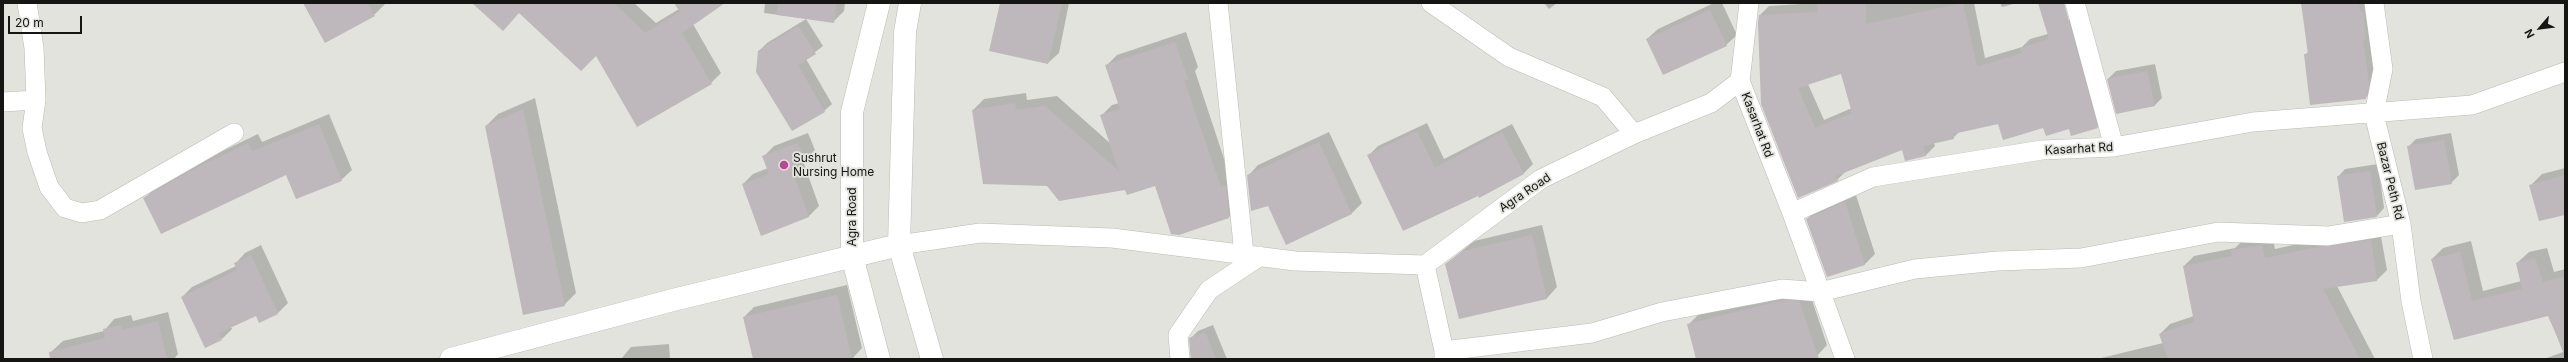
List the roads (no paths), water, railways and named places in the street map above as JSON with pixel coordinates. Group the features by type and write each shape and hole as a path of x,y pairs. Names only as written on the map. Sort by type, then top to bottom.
{"main road":[{"name":"Agra Road","path":"879,3 852,112 852,256 879,359"},
{"path":"910,3 905,32 899,245 932,359"},
{"path":"460,358 673,300 899,245"}],"street":[{"path":"27,3 34,48 36,100 32,128 37,152 49,187 65,208 82,214 100,210 234,133"},
{"path":"1218,3 1252,255"},
{"path":"1431,3 1509,57 1603,97 1634,134"},
{"path":"1740,81 1749,3"},
{"path":"2076,3 2114,147"},
{"name":"Bazar Peth Rd","path":"2374,3 2383,70 2374,114 2400,224 2411,301 2423,359"},
{"name":"Kasarhat Rd","path":"1792,213 1873,177 2042,150 2114,147 2253,122 2374,114 2472,105 2565,72"},
{"name":"Agra Road","path":"1425,265 1541,179 1634,134 1711,103 1740,81"},
{"name":"Kasarhat Rd","path":"1740,81 1792,213 1845,359"},
{"path":"3,102 36,100"},
{"path":"899,245 980,232 1112,238 1295,261 1425,265 1444,355 1592,333 1662,312 1782,289 1820,292 1915,269 1998,261 2081,258 2218,232 2328,236 2400,224"},
{"path":"1180,359 1178,335 1209,290 1252,255"}],"place":[{"name":"Sushrut Nursing Home","path":"784,165"}]}
